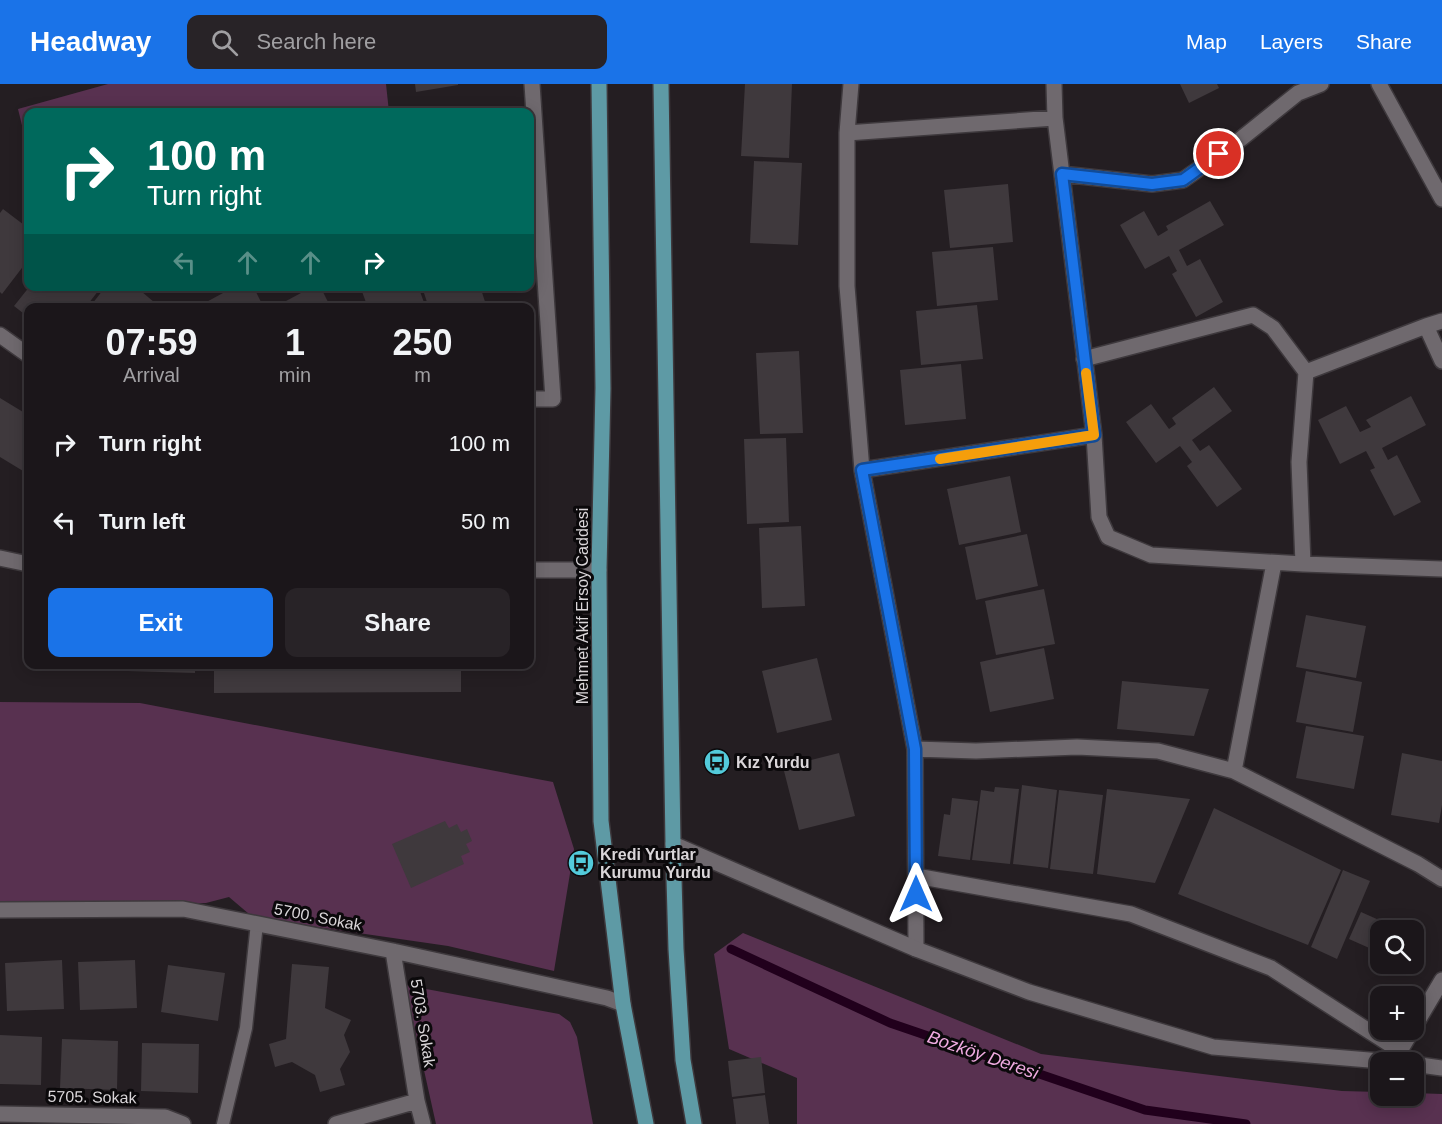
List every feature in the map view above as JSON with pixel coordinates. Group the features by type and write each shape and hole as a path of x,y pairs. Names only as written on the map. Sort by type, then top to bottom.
{"main road":[{"name":"Mehmet Akif Ersoy Caddesi","path":"599,84 603,388 599,570 601,821 623,1004 646,1124"},
{"path":"661,84 676,949 683,1060 694,1124"}],"street":[{"path":"532,84 534,108"},
{"path":"851,84 847,133 847,286 862,470 915,749 916,949"},
{"path":"1054,84 1055,118 1094,435 1099,517 1108,537 1151,555 1274,563 1442,569"},
{"path":"1062,174 1152,184 1183,180 1237,141 1295,88 1322,84"},
{"path":"1379,84 1442,199"},
{"path":"534,114 553,399 534,399"},
{"path":"847,133 1055,118"},
{"path":"1084,359 1253,315 1273,328 1306,372 1299,462 1303,564"},
{"path":"1306,372 1442,321"},
{"path":"1426,326 1442,361"},
{"path":"0,335 24,352"},
{"path":"862,470 1094,435"},
{"path":"0,558 24,563"},
{"path":"1233,771 1274,563"},
{"path":"534,570 599,570"},
{"path":"915,749 976,751 1077,747 1158,751 1233,771 1418,864 1442,879"},
{"path":"673,844 916,949 1029,992 1213,1047 1370,1056"},
{"path":"916,876 1131,915 1271,968 1390,1052"},
{"name":"5700. Sokak","path":"0,910 183,909 393,951 607,998 623,1004"},
{"name":"5703. Sokak","path":"393,951 417,1101 423,1124"},
{"path":"1401,1052 1442,980"},
{"path":"1424,1066 1442,1068"},
{"path":"336,1124 417,1101"},
{"name":"5705. Sokak","path":"0,1114 165,1117 183,1124"}],"lane":[{"path":"223,1124 246,1028 257,923"}],"shaded area":[{"path":"108,84 386,84 389,108 24,108 24,134 18,109"},
{"path":"0,702 140,703 553,782 574,849 554,971 448,946 317,927 249,914 229,897 206,903 0,909"},
{"path":"743,933 1041,1054 1342,1091 1370,1092 1370,1106 1424,1106 1424,1093 1442,1094 1442,1124 797,1124 797,1078 729,1049 714,954"},
{"path":"405,985 559,1014 570,1022 577,1037 593,1124 436,1124"}],"building":[{"path":"415,84 458,84 458,85 416,92"},
{"path":"745,84 792,84 789,158 741,156"},
{"path":"1180,84 1217,84 1219,88 1189,103"},
{"path":"754,161 802,163 798,245 750,243"},
{"path":"1008,184 1013,242 950,248 944,190"},
{"path":"1210,201 1224,225 1179,250 1187,266 1200,259 1223,302 1196,317 1172,274 1177,271 1169,256 1145,269 1120,225 1144,211 1158,236 1168,230 1166,226"},
{"path":"3,209 24,225 24,265 2,294 0,292 0,213"},
{"path":"993,247 998,300 937,306 932,252"},
{"path":"26,291 98,291 89,303 24,303 24,314 14,306"},
{"path":"102,291 141,291 155,303 93,303"},
{"path":"227,291 256,291 262,303 205,303"},
{"path":"305,291 322,291 328,303 282,303"},
{"path":"362,291 420,291 424,303 366,303"},
{"path":"429,291 482,291 485,303 427,303 424,293"},
{"path":"977,305 983,359 921,365 916,311"},
{"path":"799,351 803,433 760,434 756,353"},
{"path":"961,364 966,419 905,425 900,370"},
{"path":"1214,387 1232,411 1192,440 1200,451 1209,445 1242,489 1217,507 1187,466 1192,462 1180,446 1156,463 1126,422 1151,404 1169,429 1176,424 1172,418"},
{"path":"1411,396 1426,425 1382,448 1388,460 1397,455 1421,502 1394,516 1370,470 1375,468 1366,451 1340,464 1318,420 1346,406 1360,432 1371,427 1366,420"},
{"path":"0,398 24,413 24,472 0,457"},
{"path":"786,438 789,522 747,524 744,439"},
{"path":"1010,476 1021,532 959,545 947,489"},
{"path":"801,526 805,606 762,608 759,528"},
{"path":"1027,534 1038,586 976,600 965,547"},
{"path":"1044,589 1055,644 996,655 985,601"},
{"path":"1306,615 1366,626 1356,678 1296,667"},
{"path":"1044,648 1054,699 990,712 980,662"},
{"path":"817,658 832,720 777,733 762,671"},
{"path":"127,669 195,669 195,673 127,671"},
{"path":"214,669 461,669 461,692 214,693"},
{"path":"1306,671 1362,682 1353,732 1296,722"},
{"path":"1122,681 1209,689 1194,736 1117,729"},
{"path":"1306,726 1364,736 1354,789 1296,778"},
{"path":"839,753 855,816 799,830 783,767"},
{"path":"1402,753 1442,761 1442,805 1439,823 1391,815"},
{"path":"1022,785 1057,790 1048,868 1013,864"},
{"path":"995,787 1019,789 1010,864 972,860 981,790 994,792"},
{"path":"1107,789 1190,799 1155,883 1097,874"},
{"path":"1059,790 1103,795 1093,874 1050,869"},
{"path":"952,798 978,801 970,860 938,856 944,814 950,815"},
{"path":"1214,808 1341,870 1308,945 1178,894"},
{"path":"445,821 449,828 457,824 461,832 467,829 472,841 466,844 470,852 461,856 464,864 411,888 392,844"},
{"path":"1343,870 1370,881 1337,959 1311,947"},
{"path":"1361,912 1379,920 1370,920 1370,948 1349,939"},
{"path":"62,960 64,1009 7,1011 5,963"},
{"path":"135,960 137,1008 80,1010 78,962"},
{"path":"292,964 329,967 325,1008 351,1020 344,1035 350,1052 340,1069 345,1085 320,1092 315,1075 292,1062 275,1067 269,1044 286,1039"},
{"path":"168,965 225,973 218,1021 161,1012"},
{"path":"0,1035 42,1037 41,1085 0,1084"},
{"path":"62,1039 118,1041 117,1090 60,1088"},
{"path":"142,1043 199,1044 198,1093 141,1091"},
{"path":"761,1057 765,1093 732,1097 728,1061"},
{"path":"765,1095 769,1124 736,1124 733,1099"}],"waterway":[{"name":"Bozköy Deresi","path":"731,949 890,1023 1145,1110 1246,1124"}],"slow traffic":[{"path":"940,459 1094,435 1086,373"}],"place":[{"name":"Kız Yurdu","path":"717,762"},
{"name":"Kredi Yurtlar Kurumu Yurdu","path":"581,863"}],"route":[{"path":"916,894 915,749 862,470 1094,435 1062,174 1152,184 1183,180 1219,154"}]}
